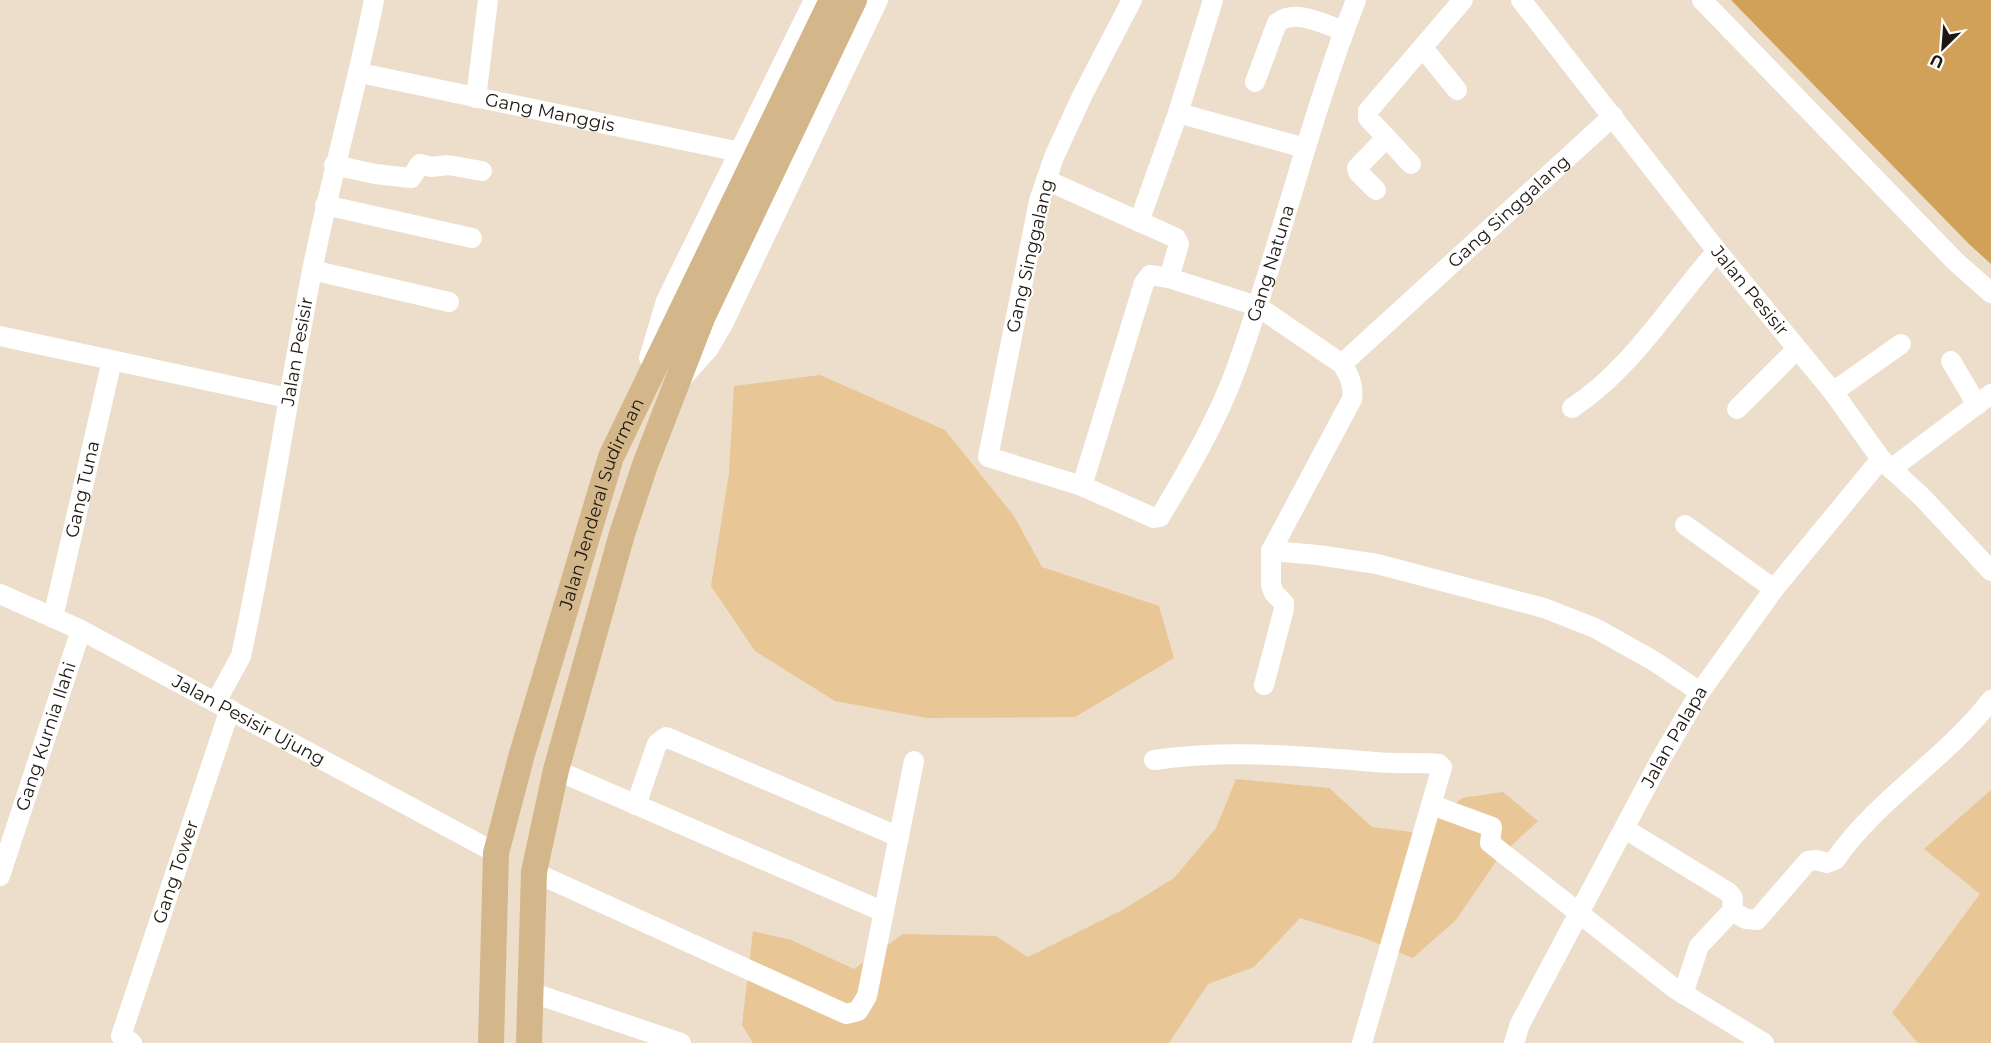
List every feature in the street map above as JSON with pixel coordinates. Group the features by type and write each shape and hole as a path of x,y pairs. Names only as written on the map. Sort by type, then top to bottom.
{"main road":[{"name":"Jalan Jenderal Sudirman","path":"529,1043 534,872 556,770 622,534 645,465 677,384 693,313 832,0"},
{"name":"Jalan Jenderal Sudirman","path":"491,1043 496,853 522,754 612,457 652,376 693,313 854,0"}],"street":[{"name":"Jalan Pesisir","path":"223,705 241,656 312,270 334,165 360,73 374,0"},
{"path":"476,98 488,0"},
{"path":"652,376 649,360 666,301 813,0"},
{"path":"677,384 709,348 723,324 878,0"},
{"name":"Gang Singgalang","path":"1082,486 988,458 1029,242 1046,180 1083,94 1132,0"},
{"path":"1138,222 1178,113 1213,0"},
{"name":"Gang Natuna","path":"1082,486 1110,496 1138,512 1154,518 1160,517 1203,444 1234,374 1305,148 1356,0"},
{"path":"1411,164 1386,140 1368,118 1368,111 1463,0"},
{"name":"Jalan Pesisir","path":"1521,0 1717,251 1833,392 1886,464 1923,498 1991,571"},
{"path":"1702,0 1955,261 1991,293"},
{"path":"1255,82 1276,23 1284,18 1301,17 1344,31"},
{"path":"1423,48 1457,90"},
{"name":"Gang Manggis","path":"360,73 740,152"},
{"path":"1178,113 1305,148"},
{"name":"Gang Singgalang","path":"1342,364 1470,244 1613,116"},
{"path":"1376,190 1357,168 1386,140"},
{"path":"334,165 411,178 420,164 431,167 448,165 482,171"},
{"path":"1046,180 1178,239 1179,244 1169,278"},
{"path":"326,204 472,238"},
{"path":"1572,408 1615,372 1717,251"},
{"path":"312,270 449,302"},
{"path":"1082,486 1144,283 1150,275 1169,278 1257,306 1342,364 1353,386 1352,399 1271,551 1269,575 1271,585 1274,593 1284,603 1284,609 1264,685"},
{"path":"0,336 288,398"},
{"path":"1833,392 1901,344"},
{"path":"1737,409 1797,350"},
{"name":"Gang Tuna","path":"53,618 112,360"},
{"path":"1951,361 1984,399"},
{"name":"Jalan Palapa","path":"1514,1043 1520,1024 1577,913 1662,758 1700,692 1774,589 1886,464 1984,399"},
{"path":"1685,525 1774,589"},
{"path":"1271,551 1377,564 1544,608 1595,628 1653,661 1700,692"},
{"name":"Jalan Pesisir Ujung","path":"0,594 81,630 496,853"},
{"name":"Gang Kurnia Ilahi","path":"0,876 81,630"},
{"path":"1732,911 1746,919 1757,920 1808,861 1832,863 1882,803 1930,765 1991,700"},
{"name":"Gang Tower","path":"127,1040 223,705"},
{"path":"636,806 657,744 666,737 899,837"},
{"path":"1154,760 1185,755 1307,755 1378,762 1439,764 1442,767 1441,778 1362,1043"},
{"path":"534,872 846,1014 858,1011 867,996 914,761"},
{"path":"556,770 884,912"},
{"path":"1432,806 1492,827 1490,843 1577,913 1736,1037 1764,1043"},
{"path":"1624,829 1728,892 1733,898 1732,911 1699,946 1683,994"},
{"path":"530,992 681,1043"}],"shaded area":[{"path":"1731,0 1991,0 1991,264 1969,244"},
{"path":"820,375 945,430 1014,516 1042,567 1159,606 1174,658 1075,717 927,718 835,701 755,651 711,586 729,473 734,386"},
{"path":"1236,779 1329,788 1372,827 1420,833 1462,798 1503,792 1538,821 1499,857 1456,920 1413,958 1364,938 1300,918 1254,967 1208,984 1169,1043 753,1043 742,1025 753,931 791,940 854,969 903,934 996,936 1028,957 1124,909 1174,878 1216,828"},
{"path":"1991,790 1991,1043 1918,1043 1892,1013 1980,894 1924,849"}]}
